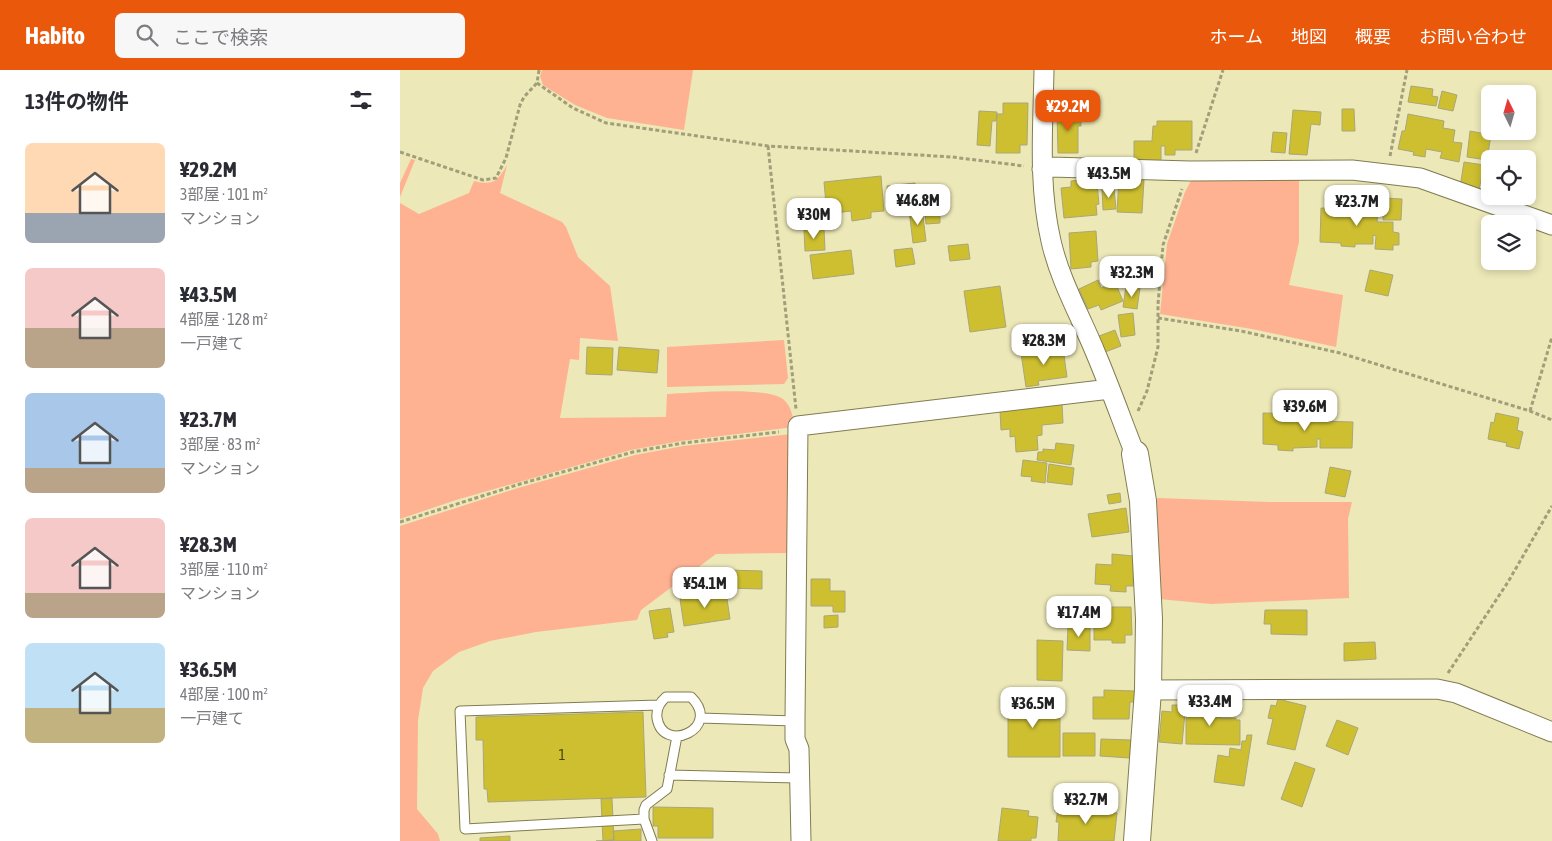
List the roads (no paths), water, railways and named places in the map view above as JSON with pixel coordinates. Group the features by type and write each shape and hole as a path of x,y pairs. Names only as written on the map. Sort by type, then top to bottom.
{"street":[{"path":"1044,70 1042,169 1045,207 1051,242 1062,278 1097,355 1131,444 1141,482 1149,619 1148,690 1137,841"},
{"path":"1042,169 1051,167 1190,171 1352,170 1420,178 1552,225"},
{"path":"801,841 799,749 795,739 798,428 1110,389"},
{"path":"1148,690 1437,689 1456,694 1552,732"}],"lane":[{"path":"666,697 691,697 697,702 700,709 700,718 690,733 677,736 665,731 660,726 657,712 659,705 666,697"},
{"path":"644,819 465,829 460,711 659,705"},
{"path":"700,718 795,721"},
{"path":"652,841 644,819 644,810 646,805 666,789 677,736"},
{"path":"670,775 800,778"}]}
